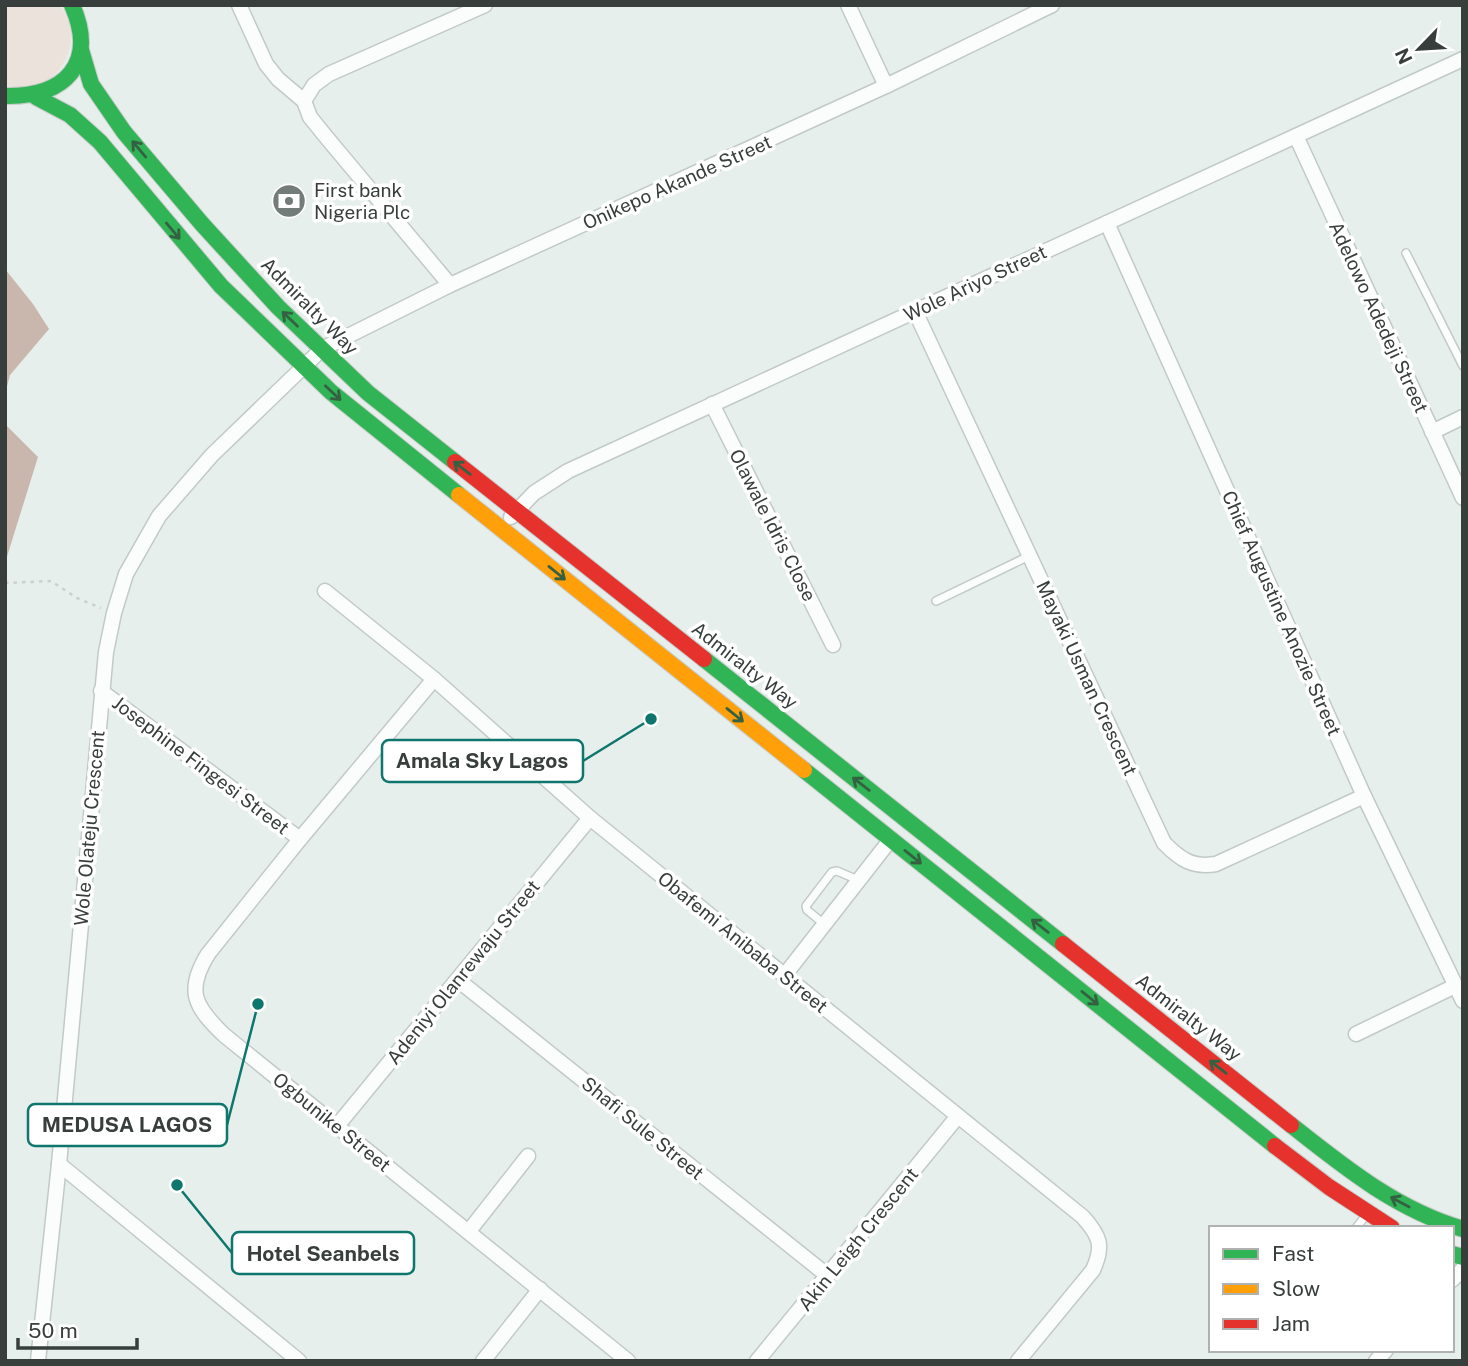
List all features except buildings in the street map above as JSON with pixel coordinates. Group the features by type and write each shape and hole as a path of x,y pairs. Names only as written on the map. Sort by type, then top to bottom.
{"main road":[{"name":"Admiralty Way","path":"72,5 78,14 82,32 81,50 91,83 124,132 248,274 368,393 1325,1152 1391,1198 1422,1214 1463,1229"},
{"path":"5,105 21,97 52,91 76,66 81,50"},
{"path":"21,97 60,107 83,125 180,240 246,312 307,365 331,392 1290,1157 1389,1226"}],"street":[{"path":"239,5 266,64 278,79 304,101 318,128 450,285"},
{"path":"304,101 314,85 329,74 485,5"},
{"path":"848,5 886,86"},
{"name":"Onikepo Akande Street","path":"307,365 322,349 450,285 886,86 1052,5"},
{"name":"Wole Ariyo Street","path":"503,530 516,510 534,492 568,471 1463,59"},
{"name":"Adelowo Adedeji Street","path":"1296,136 1463,498"},
{"name":"Chief Augustine Anozie Street","path":"1107,223 1364,796 1463,1001"},
{"name":"Mayaki Usman Crescent","path":"915,311 1164,843 1180,859 1200,867 1216,864 1364,796"},
{"name":"Wole Olateju Crescent","path":"38,1361 59,1164 102,691 114,613 126,574 159,516 212,455 307,365"},
{"name":"Olawale Idris Close","path":"712,404 833,645"},
{"path":"1432,432 1463,417"},
{"name":"Obafemi Anibaba Street","path":"326,591 434,680 590,818 1083,1217 1099,1242 1100,1255 1093,1270 1018,1361"},
{"path":"300,839 434,680"},
{"name":"Josephine Fingesi Street","path":"102,691 300,839"},
{"name":"Adeniyi Olanrewaju Street","path":"337,1126 590,818"},
{"name":"Ogbunike Street","path":"300,839 197,971 193,988 198,1005 224,1035 628,1361"},
{"path":"784,976 891,839"},
{"name":"Shafi Sule Street","path":"458,979 828,1276"},
{"path":"1356,1034 1455,986"},
{"name":"Akin Leigh Crescent","path":"757,1361 958,1116"},
{"path":"469,1231 528,1156"},
{"path":"59,1164 299,1361"},
{"path":"483,1361 540,1289"}],"lane":[{"path":"1406,253 1463,366"},
{"path":"936,601 1029,556"},
{"path":"824,924 806,908 826,880 834,871 859,881"},
{"path":"1358,1226 1368,1213"}],"path":[{"path":"5,583 51,581 77,598 114,613"}],"shaded area":[{"path":"5,5 59,5 68,20 71,36 69,51 62,66 52,77 38,85 22,88 5,85"},
{"path":"5,269 49,329 10,375 5,394"},
{"path":"5,424 38,457 5,563"}],"traffic: fast":[{"path":"5,96 26,95 44,90 71,73 78,60 81,44 72,5"},
{"path":"81,50 91,84 124,132 202,224 278,307 368,393 455,462"},
{"path":"36,97 70,115 100,142 221,286 331,392 459,495"},
{"path":"704,659 1063,944"},
{"path":"804,770 1275,1146"},
{"path":"1291,1125 1372,1186 1416,1211 1463,1229"},
{"path":"1454,1255 1463,1257"}],"traffic: slow":[{"path":"459,495 804,770"}],"traffic: jam":[{"path":"455,462 704,659"},
{"path":"1063,944 1291,1125"},
{"path":"1275,1146 1329,1187 1389,1226"}],"place":[{"name":"First bank Nigeria Plc","path":"289,201"},
{"name":"Amala Sky Lagos","path":"651,719"},
{"name":"MEDUSA LAGOS","path":"258,1004"},
{"name":"Hotel Seanbels","path":"177,1185"}]}
